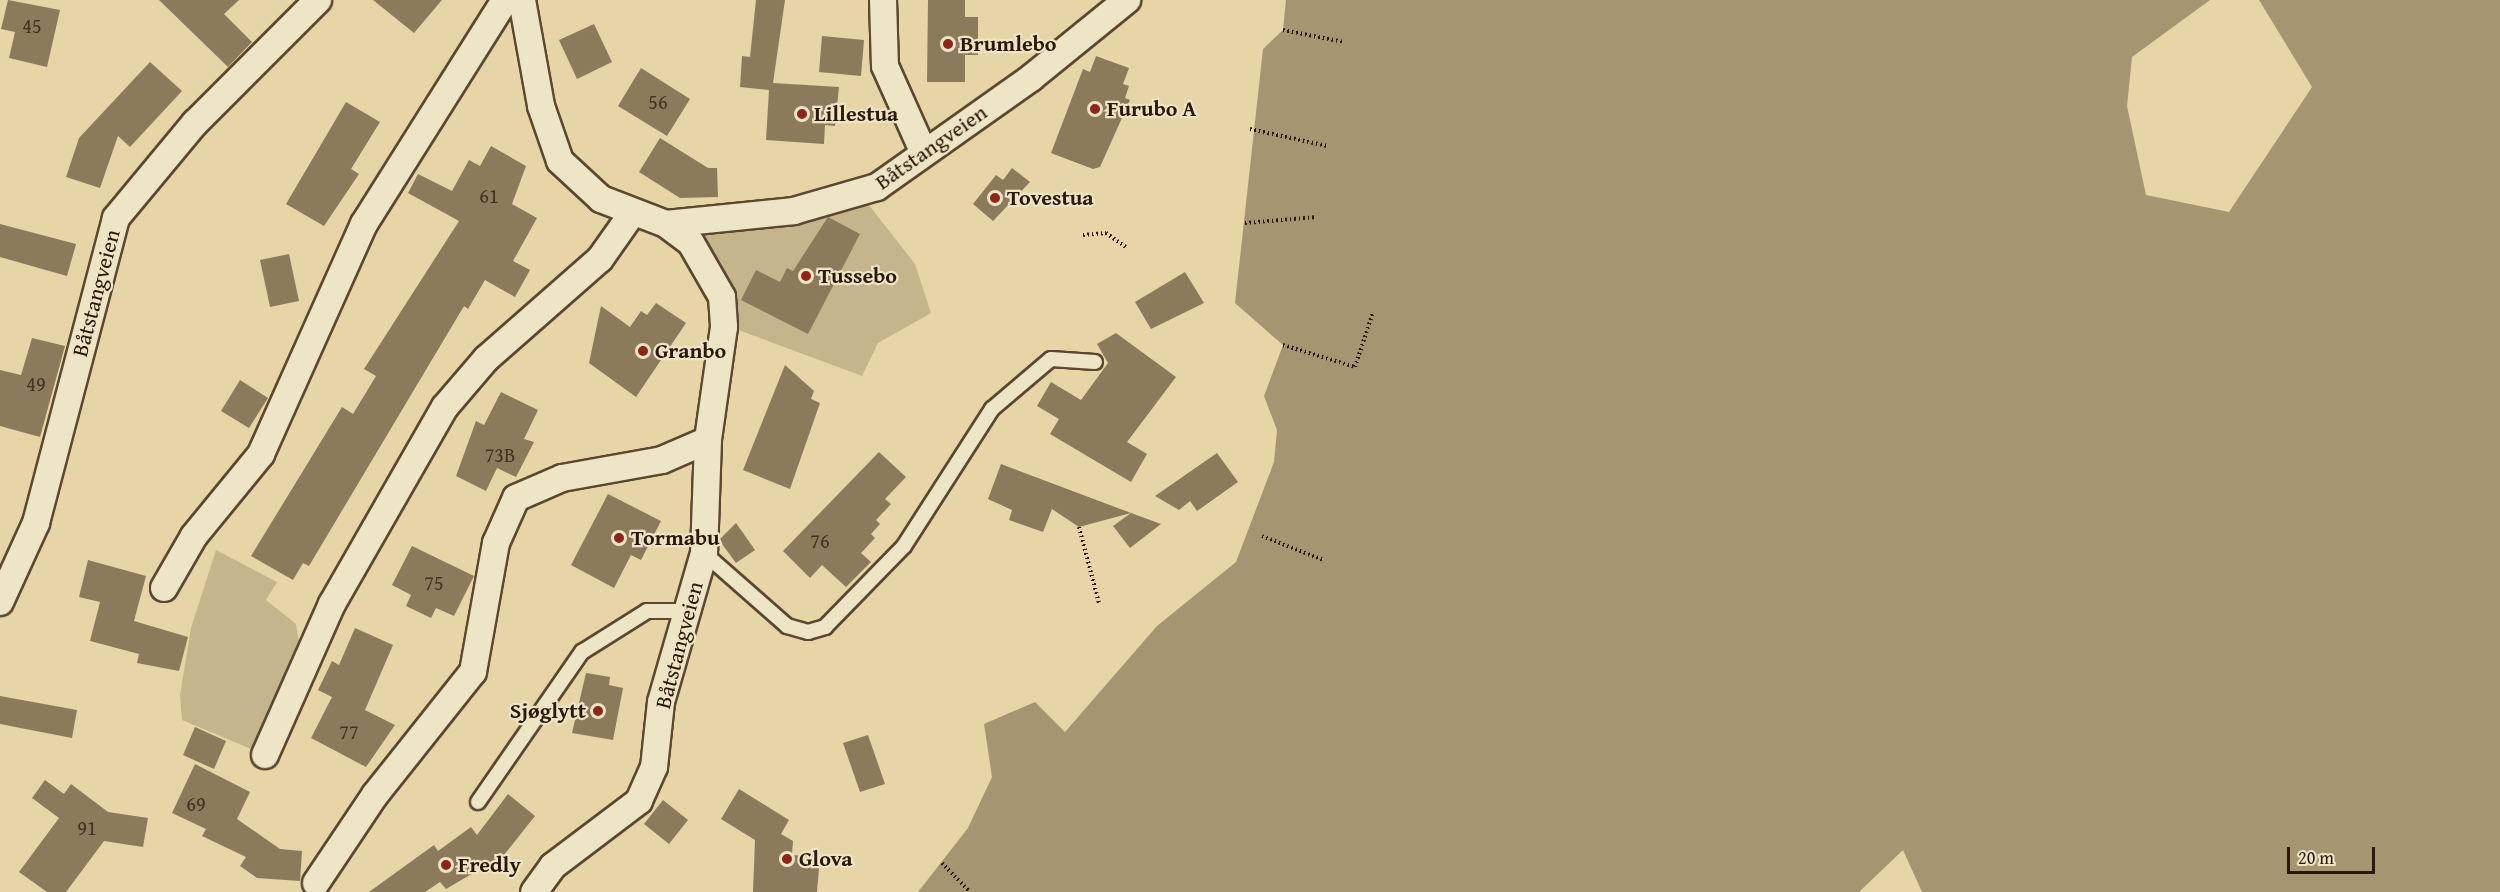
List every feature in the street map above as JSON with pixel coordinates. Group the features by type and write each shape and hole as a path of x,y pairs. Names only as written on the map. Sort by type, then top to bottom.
{"street":[{"name":"Båtstangveien","path":"0,602 26,550 116,218 195,123 318,0"},
{"path":"164,588 194,536 261,454 364,224 505,0"},
{"name":"Båtstangveien","path":"522,0 541,106 560,161 601,200 631,215 666,224 836,201 877,187 923,151 1030,78 1127,0"},
{"path":"883,0 885,66 923,151"},
{"path":"265,755 332,604 445,407 486,359 600,259 631,215"},
{"name":"Båtstangveien","path":"534,892 553,866 639,801 654,767 661,702 684,611 704,553 708,440 724,327 722,297 691,243 666,224"},
{"path":"315,883 375,795 472,672 496,543 516,498 561,478 662,460 708,440"}],"lane":[{"path":"704,553 787,626 808,632 825,627 904,546 992,409 1051,359 1095,362"},
{"path":"478,802 582,652 647,611 684,611"}],"path":[{"path":"1283,30 1344,42"},
{"path":"1250,129 1327,146"},
{"path":"1245,223 1317,217"},
{"path":"1083,236 1106,233 1126,247"},
{"path":"1283,345 1355,367 1373,312"},
{"path":"1079,527 1100,603"},
{"path":"1262,536 1323,560"},
{"path":"942,863 970,892"}],"shaded area":[{"path":"1286,0 2210,0 2132,57 2127,106 2146,195 2229,212 2312,87 2259,0 2500,0 2500,892 1922,892 1903,850 1859,892 918,892 968,828 992,777 984,724 1035,702 1065,732 1157,626 1236,562 1274,462 1277,430 1264,396 1283,345 1235,303 1263,49 1283,30"},
{"path":"865,200 915,264 931,313 878,343 862,376 733,328 702,245 703,228"},
{"path":"216,550 277,582 266,600 296,624 299,642 256,751 182,720 180,695 191,628"}],"building":[{"path":"8,0 60,10 47,67 9,58 15,32 1,29"},
{"path":"159,0 239,0 224,14 252,42 228,67"},
{"path":"373,0 442,0 414,33"},
{"path":"756,0 785,0 773,83 839,87 835,126 825,125 824,144 766,140 769,90 740,87 742,56 750,57"},
{"name":"Brumlebo","path":"928,0 965,0 965,17 978,17 978,55 965,55 965,82 927,82"},
{"path":"594,24 612,62 577,79 559,40"},
{"path":"822,36 864,40 861,76 819,72"},
{"name":"Furubo A","path":"1096,56 1129,68 1123,84 1129,86 1125,98 1130,100 1100,167 1093,169 1051,153 1083,69 1090,72"},
{"path":"150,62 182,91 130,147 118,136 100,188 66,177 79,138"},
{"path":"641,68 690,99 667,136 618,106"},
{"path":"346,102 380,122 351,169 359,174 324,226 286,204"},
{"path":"660,138 708,168 717,168 718,197 680,198 639,172"},
{"path":"491,146 526,166 512,204 537,218 513,261 530,270 515,297 485,280 468,309 464,306 309,566 303,563 293,580 251,556 342,407 353,414 376,376 364,369 459,221 408,193 418,174 452,191 469,160 480,166"},
{"name":"Tovestua","path":"1012,168 1030,182 993,221 973,204 996,175 1003,180"},
{"name":"Tussebo","path":"828,217 860,234 808,334 741,300 756,270 780,282 787,268 793,271"},
{"path":"0,224 76,244 67,276 0,257"},
{"path":"289,254 299,301 270,307 260,260"},
{"path":"1185,272 1204,303 1151,329 1135,302"},
{"name":"Granbo","path":"656,303 686,323 636,397 589,363 601,306 630,327 641,311 647,315"},
{"path":"1116,333 1176,377 1127,442 1147,454 1131,482 1050,434 1059,419 1037,406 1051,382 1081,400 1108,363 1097,344"},
{"path":"32,338 65,346 40,437 0,426 0,370 21,375"},
{"path":"785,365 814,391 811,399 820,403 790,489 743,470"},
{"path":"240,380 268,398 249,428 221,411"},
{"path":"501,392 538,410 524,439 534,442 516,477 497,468 486,491 456,476 476,421 484,425"},
{"path":"879,452 906,477 885,499 891,504 876,520 880,524 871,534 875,538 861,553 871,562 846,587 822,565 810,578 783,551"},
{"path":"1217,453 1238,482 1197,511 1190,501 1179,510 1155,496"},
{"path":"1001,464 1131,513 1079,527 1052,509 1043,532 1009,520 1012,510 988,499"},
{"name":"Tormabu","path":"608,494 661,521 641,560 631,555 614,588 571,565"},
{"path":"1131,513 1161,524 1130,548 1113,526"},
{"path":"736,523 755,550 736,563 719,540"},
{"path":"412,546 474,576 454,616 436,608 431,618 406,606 411,595 392,585"},
{"path":"88,560 146,576 134,621 188,637 179,671 137,663 139,654 90,641 100,602 79,597"},
{"path":"355,628 393,645 365,710 395,725 366,767 311,738 332,697 318,690 332,661 339,665"},
{"name":"Sjøglytt","path":"586,673 610,677 609,685 623,688 613,740 572,733"},
{"path":"0,696 77,710 72,738 0,724"},
{"path":"195,727 226,741 214,769 183,755"},
{"path":"868,735 885,784 860,792 843,743"},
{"path":"195,764 250,792 237,819 280,849 302,851 300,881 257,878 240,866 246,857 202,836 206,829 172,813"},
{"path":"45,780 64,794 71,784 108,812 148,818 143,847 104,841 66,892 47,892 19,872 59,818 32,798"},
{"name":"Glova","path":"739,789 789,820 781,834 793,841 792,855 820,857 817,892 753,892 755,840 721,819"},
{"name":"Fredly","path":"508,794 535,816 504,855 446,889 440,882 425,892 369,892 434,845 438,851 471,827 477,835"},
{"path":"663,800 688,820 669,844 644,824"}],"place":[{"name":"Brumlebo","path":"948,44"},
{"name":"Furubo A","path":"1095,109"},
{"name":"Lillestua","path":"802,114"},
{"name":"Tovestua","path":"995,198"},
{"name":"Tussebo","path":"806,276"},
{"name":"Granbo","path":"643,351"},
{"name":"Tormabu","path":"619,538"},
{"name":"Sjøglytt","path":"598,711"},
{"name":"Glova","path":"787,859"},
{"name":"Fredly","path":"446,865"}]}
